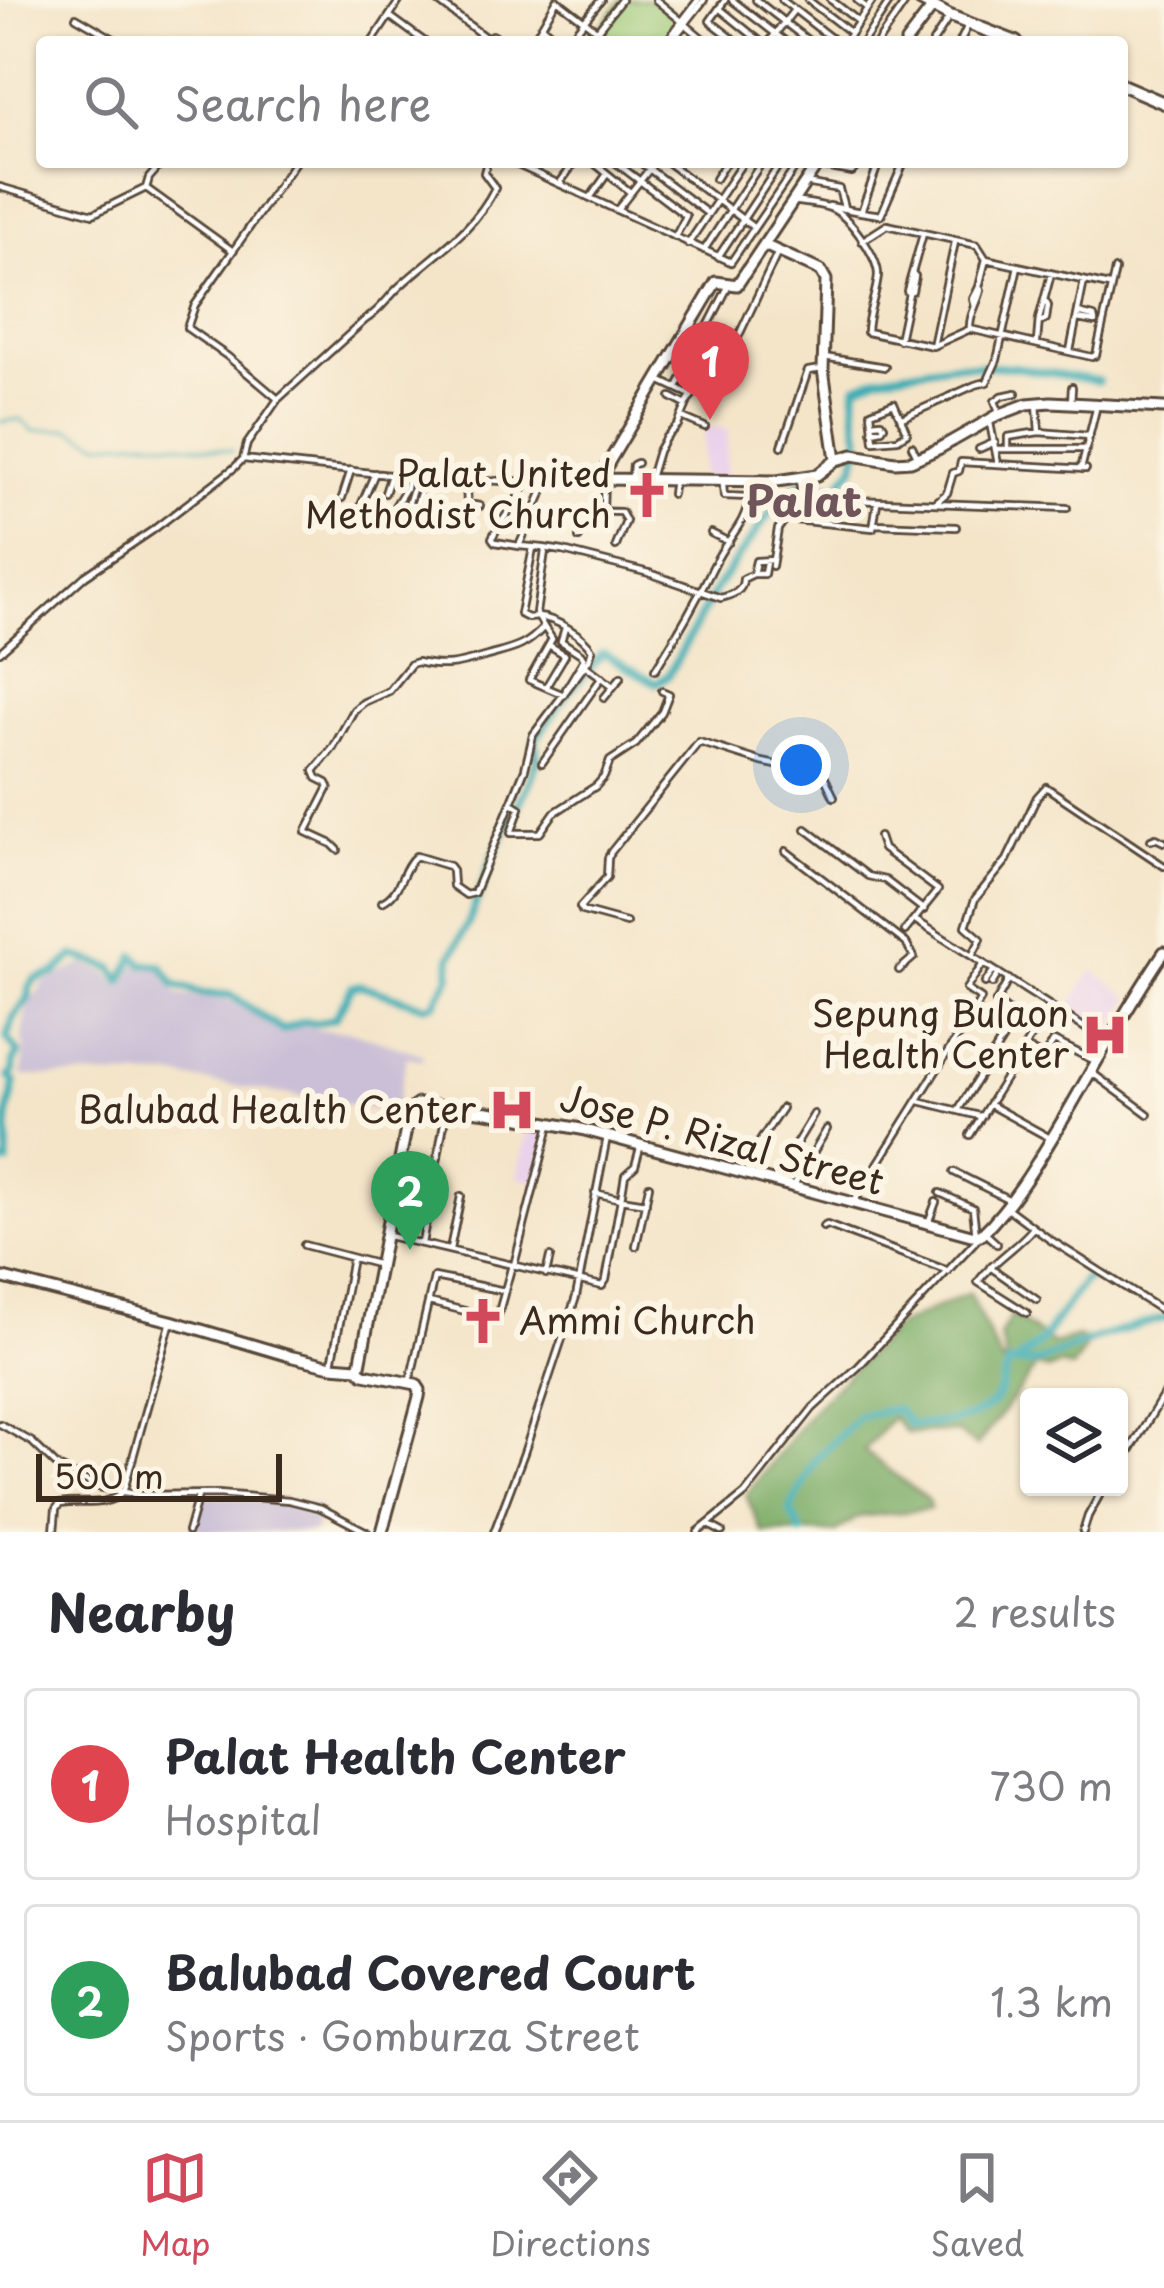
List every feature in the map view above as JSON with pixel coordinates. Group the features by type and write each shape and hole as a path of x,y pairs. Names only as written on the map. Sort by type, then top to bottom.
{"main road":[{"path":"920,0 1001,36"},
{"path":"1128,88 1164,103"}],"street":[{"path":"376,36 400,0"},
{"path":"436,0 483,36"},
{"path":"536,36 557,0 606,36"},
{"path":"572,36 598,3 588,0"},
{"path":"593,36 621,0"},
{"path":"656,0 700,36"},
{"path":"673,36 701,0"},
{"path":"729,36 710,21 728,0 778,36"},
{"path":"756,0 802,36"},
{"path":"782,0 828,36"},
{"path":"772,36 799,0"},
{"path":"808,0 851,33"},
{"path":"832,0 858,21"},
{"path":"857,0 867,8"},
{"path":"849,36 873,0"},
{"path":"867,36 891,0"},
{"path":"882,36 907,0"},
{"path":"718,8 757,36"},
{"path":"911,36 932,8"},
{"path":"390,16 416,36"},
{"path":"937,36 950,16"},
{"path":"76,17 108,36"},
{"path":"963,36 969,23"},
{"path":"542,26 554,36"},
{"path":"146,188 157,168"},
{"path":"278,399 187,328 195,305 291,168"},
{"path":"0,652 85,576 243,459 247,444 278,399 471,225 495,188 485,168"},
{"path":"525,168 731,262 795,168"},
{"path":"559,184 571,168"},
{"path":"600,168 631,193"},
{"path":"622,168 686,216 675,237"},
{"path":"674,168 755,228"},
{"path":"715,178 719,168"},
{"path":"688,244 739,168"},
{"path":"704,250 758,168"},
{"path":"717,257 777,168"},
{"path":"603,510 602,479 716,282 737,285 816,168"},
{"path":"861,212 877,168"},
{"path":"793,200 881,215 901,168"},
{"path":"617,210 650,169 708,214"},
{"path":"590,198 608,174"},
{"path":"805,183 839,189 843,211 874,258 878,270 869,333 933,346 970,329 1092,357 1115,270"},
{"path":"0,187 93,214 146,188"},
{"path":"146,188 233,251"},
{"path":"793,200 843,211"},
{"path":"862,241 884,226 977,245 986,259 1111,286"},
{"path":"899,340 922,234"},
{"path":"933,346 955,242"},
{"path":"764,245 825,275 824,363 837,431 836,460"},
{"path":"650,478 656,454 691,395 697,390 710,395 778,251"},
{"path":"970,329 973,298 986,259"},
{"path":"902,418 987,382 1003,337 1018,266"},
{"path":"1036,345 1046,319 1051,274"},
{"path":"1070,352 1084,281"},
{"path":"677,387 729,285"},
{"path":"782,446 808,371 824,363 885,367"},
{"path":"659,380 691,395"},
{"path":"1071,403 1072,387"},
{"path":"1000,414 995,401 1016,393"},
{"path":"670,397 686,405"},
{"path":"243,459 408,477 526,482 602,479 632,483 695,474 723,480 799,482 836,460 858,455 900,462 918,458 1000,414 1041,399 1164,408"},
{"path":"1040,432 1041,399"},
{"path":"895,403 902,418 907,431 901,437 874,441 872,410 895,403"},
{"path":"935,503 950,489 952,472 958,471 960,463 1084,469 1097,405"},
{"path":"682,417 705,427"},
{"path":"988,421 998,464"},
{"path":"952,427 957,438"},
{"path":"1008,448 1008,437 1040,432 1089,436"},
{"path":"979,449 995,445 1085,449"},
{"path":"912,446 918,458"},
{"path":"661,448 669,452"},
{"path":"632,483 637,463"},
{"path":"342,498 351,470"},
{"path":"359,510 375,473"},
{"path":"385,493 392,475"},
{"path":"390,514 408,477"},
{"path":"402,523 419,494 417,477"},
{"path":"466,479 467,504 480,506"},
{"path":"672,494 674,479"},
{"path":"655,670 741,524 749,500 723,495 723,480"},
{"path":"526,482 492,538 494,542 543,548 650,573 721,598 732,596 743,585 742,579 753,574 756,561 770,562 778,529 801,498 799,482"},
{"path":"519,546 547,482"},
{"path":"801,498 1067,508"},
{"path":"785,519 873,528 877,501"},
{"path":"579,538 586,513 621,512 624,525 616,546"},
{"path":"875,524 956,527"},
{"path":"711,533 729,542"},
{"path":"533,548 520,614 549,618 590,646 589,668 563,695"},
{"path":"543,548 536,613 552,638 529,680 563,695"},
{"path":"338,850 306,831 329,787 314,771 354,710 389,691 414,662 454,667 523,646 544,627"},
{"path":"382,902 392,896 416,856 451,867 453,886 466,895 474,893 514,804 532,737 584,659 561,641 565,628"},
{"path":"545,687 565,655 549,645"},
{"path":"589,668 612,687"},
{"path":"604,698 621,677"},
{"path":"542,763 601,679"},
{"path":"514,804 520,809 512,833 540,833 554,812 596,786 610,762 637,744 665,706 670,695 662,691"},
{"path":"626,922 580,907 608,877 611,852 699,742 822,775 834,797"},
{"path":"972,956 981,939 966,926 975,899 1007,860 1046,787 1164,866"},
{"path":"806,830 924,910"},
{"path":"879,837 883,849 938,889 905,931"},
{"path":"1151,840 1164,842"},
{"path":"786,851 906,943 914,957 899,970"},
{"path":"915,920 1107,1042"},
{"path":"698,1532 745,1495 813,1408 858,1367 1009,1204 1163,954"},
{"path":"854,1202 982,999 966,989 983,964"},
{"path":"989,983 996,971"},
{"path":"958,1110 1014,1021 996,1002 1009,979"},
{"path":"970,1135 1050,1006"},
{"path":"1025,1048 1044,1056 1054,1041 1094,1067 1148,1114"},
{"path":"916,1100 983,1115"},
{"path":"357,1368 411,1109 422,1103 447,1106 422,1243"},
{"path":"990,1105 1051,1139"},
{"name":"Jose P. Rizal Street","path":"447,1106 551,1123 794,1185 831,1201 854,1202 980,1234"},
{"path":"748,1174 759,1155 760,1141 782,1108"},
{"path":"774,1180 814,1114"},
{"path":"494,1532 576,1297 595,1192 624,1115"},
{"path":"429,1302 497,1319 551,1123"},
{"path":"794,1185 827,1130"},
{"path":"384,1235 602,1286 625,1175 635,1166 641,1145"},
{"path":"954,1172 1009,1204 1034,1228 1164,1312"},
{"path":"636,1246 650,1186"},
{"path":"595,1192 646,1203"},
{"path":"940,1193 973,1208 980,1234 997,1244"},
{"path":"450,1249 461,1196"},
{"path":"928,1223 936,1202"},
{"path":"823,1227 948,1271"},
{"path":"1028,1313 978,1282 1034,1228"},
{"path":"304,1245 380,1265"},
{"path":"546,1274 550,1257"},
{"path":"332,1366 352,1258"},
{"path":"990,1267 1037,1300"},
{"path":"0,1277 416,1384 419,1397 382,1532"},
{"path":"410,1381 434,1277 505,1291"},
{"path":"54,1532 60,1504 106,1502 123,1493 170,1322"},
{"path":"1128,1454 1164,1394"},
{"path":"0,1424 32,1442 69,1474 123,1493 218,1493 289,1500 321,1508 367,1532"},
{"path":"188,1532 198,1496"},
{"path":"1083,1532 1099,1496"},
{"path":"709,1525 722,1532"}],"shaded area":[{"path":"705,427 728,429 726,478 701,477"},
{"path":"83,964 108,973 124,987 135,965 162,969 179,995 244,1006 280,1033 307,1024 319,1030 351,1031 424,1055 423,1060 407,1057 397,1103 410,1107 408,1114 178,1077 22,1076 26,1010 44,982"},
{"path":"1092,970 1131,998 1109,1035 1066,1012"},
{"path":"530,1120 550,1124 536,1182 517,1177"},
{"path":"201,1495 289,1500 321,1508 314,1532 190,1532"}],"green space":[{"path":"621,0 656,0 682,22 671,36 606,36 598,29"},
{"path":"969,1293 1002,1363 1006,1359 1000,1336 1012,1315 1053,1344 1078,1337 1089,1342 1072,1369 1037,1366 977,1446 956,1432 906,1433 892,1417 864,1451 928,1500 930,1509 858,1517 836,1532 762,1532 746,1495 813,1409 897,1326"}],"waterway":[{"path":"0,1163 8,1163 8,1114 15,1082 9,1077 19,1054 7,1038 14,1017 29,998 35,979 55,973 74,956 113,968 121,982 135,955 143,964 162,966 175,985 204,994 231,995 282,1030 305,1021 335,1018 352,987 360,985 425,1006 435,1003 450,976 451,957 493,856 529,783 537,760 535,740 603,653 656,683 668,676 716,588 780,499 801,482 842,485 854,467 860,439 856,386 880,376 952,364 1014,367 1098,381"},
{"path":"0,422 21,419 33,431 69,429 99,443 150,440 232,451"},
{"path":"1014,1364 1041,1342 1085,1279 1091,1278"},
{"path":"801,1532 790,1510 816,1459 860,1416 897,1409 910,1425 967,1418 994,1401 1008,1364 1035,1363 1164,1318"}],"place":[{"name":"Palat Health Center","path":"710,420"},
{"name":"Palat United Methodist Church","path":"647,495"},
{"name":"Sepung Bulaon Health Center","path":"1105,1035"},
{"name":"Balubad Health Center","path":"512,1110"},
{"name":"Balubad Covered Court","path":"410,1250"},
{"name":"Ammi Church","path":"483,1321"}],"district":[{"name":"Palat","path":"804,502"}]}
